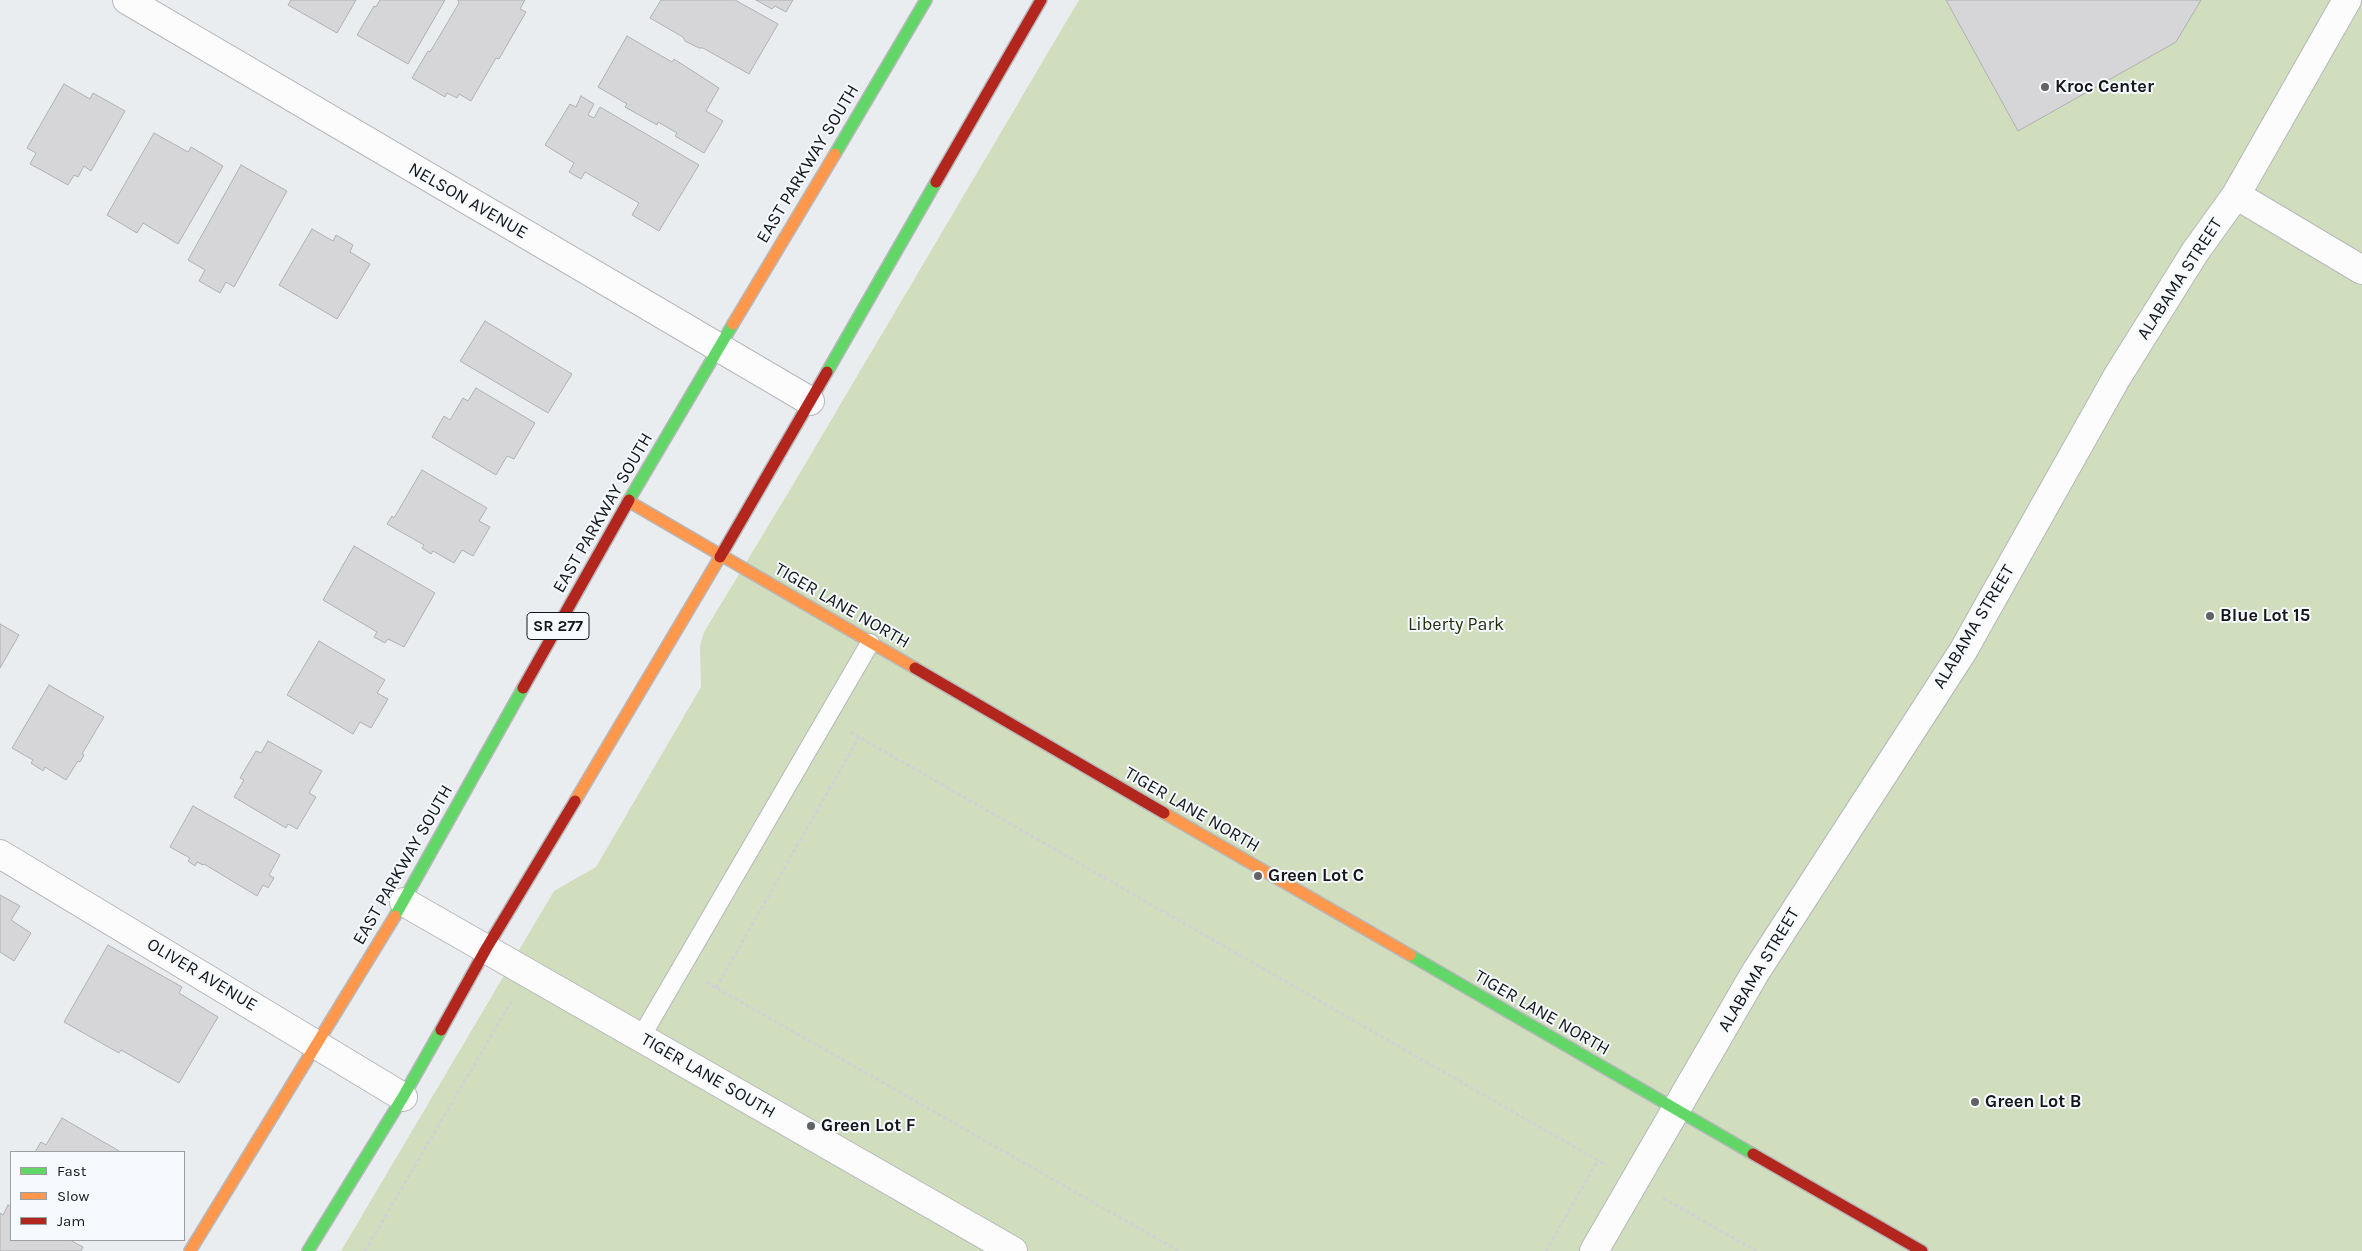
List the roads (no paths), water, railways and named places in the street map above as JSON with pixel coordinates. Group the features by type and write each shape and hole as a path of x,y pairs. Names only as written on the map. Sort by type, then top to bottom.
{"main road":[{"name":"EAST PARKWAY SOUTH","path":"190,1251 315,1044 404,902 628,501 926,0"},
{"path":"308,1251 403,1097 486,950 721,556 1041,0"},
{"name":"TIGER LANE NORTH","path":"628,501 870,643 1922,1251"}],"street":[{"name":"NELSON AVENUE","path":"126,0 810,401"},
{"name":"ALABAMA STREET","path":"1594,1251 1755,973 1963,650 2117,377 2195,252 2236,195 2347,0"},
{"path":"2236,195 2362,270"},
{"name":"OLIVER AVENUE","path":"0,854 403,1097"},
{"name":"TIGER LANE SOUTH","path":"404,902 1013,1251"}],"lane":[{"path":"641,1037 870,643"}],"place":[{"name":"Kroc Center","path":"2045,87"},
{"name":"Blue Lot 15","path":"2210,616"},
{"name":"Green Lot C","path":"1258,876"},
{"name":"Green Lot B","path":"1975,1102"},
{"name":"Green Lot F","path":"811,1126"}],"park label":[{"name":"Liberty Park","path":"1456,625"}]}
